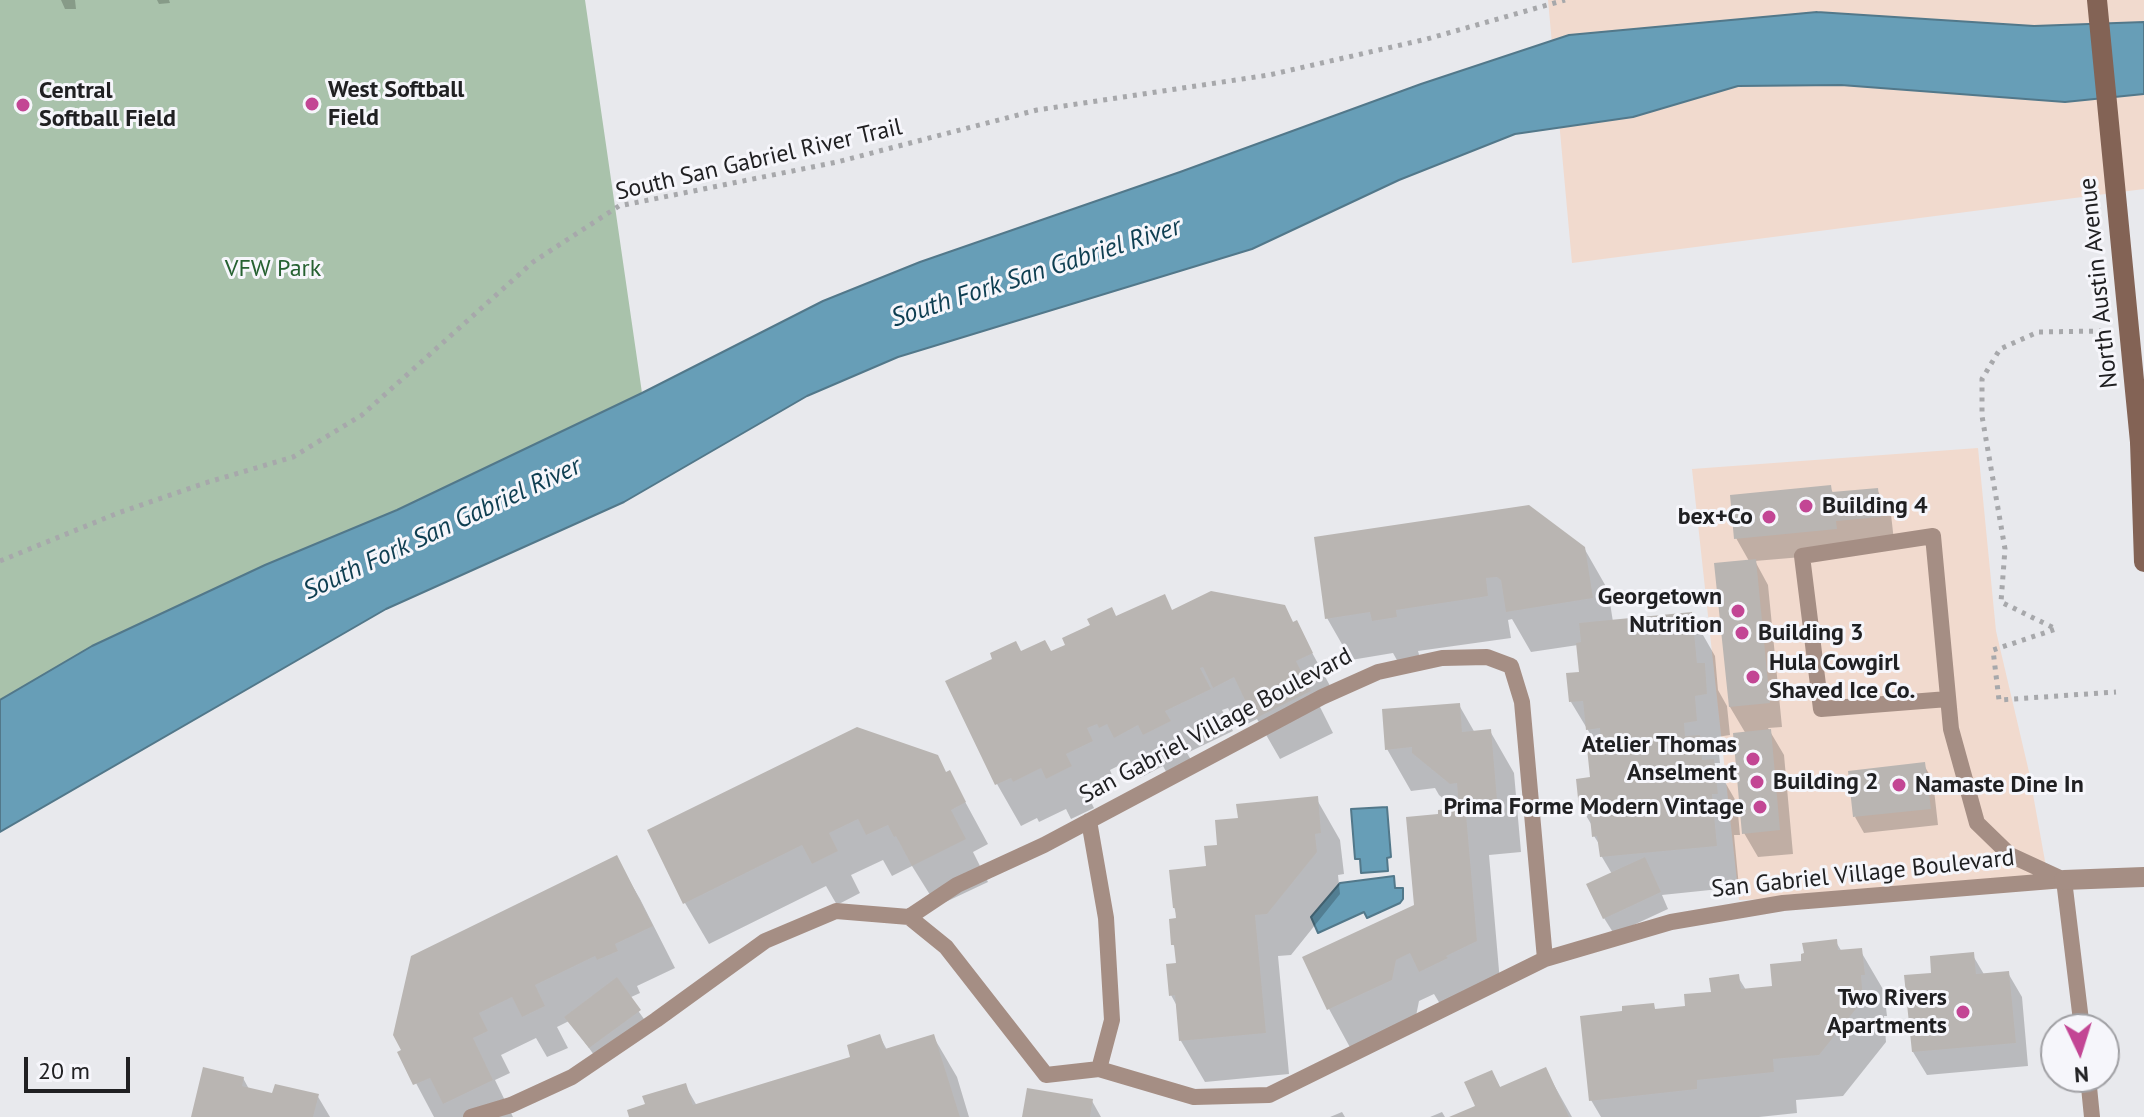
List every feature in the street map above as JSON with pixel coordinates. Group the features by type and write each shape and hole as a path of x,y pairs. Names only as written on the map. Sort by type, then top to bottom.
{"main road":[{"name":"North Austin Avenue","path":"2097,0 2140,442 2144,562"}],"street":[{"name":"San Gabriel Village Boulevard","path":"2064,880 2144,877"}],"lane":[{"path":"1948,699 1821,709 1802,556 1933,536 1951,729 1977,823 2010,855 2064,880 2080,1013"},
{"name":"San Gabriel Village Boulevard","path":"1545,959 1522,702 1511,666 1487,657 1442,658 1378,672 1322,697 1044,845 957,885 909,917 946,947 1046,1075 1099,1069 1194,1097 1269,1095 1545,959 1671,922 1783,903 2064,880"},
{"path":"1089,821 1106,918 1112,1020 1099,1069"},
{"path":"471,1117 511,1105 572,1077 765,941 836,911 909,917"},
{"path":"2090,1093 2092,1117"}],"path":[{"path":"1528,0 1532,10"},
{"name":"South San Gabriel River Trail","path":"0,561 132,508 293,457 362,415 533,262 619,206 837,162 1037,110 1269,75 1427,39 1565,0"},
{"path":"2105,331 2038,332 2000,349 1982,379 1982,416 2005,549 2001,602 2056,629 1993,650 1999,700 2116,692"}],"shaded area":[{"path":"1548,0 2144,0 2144,189 1572,263"},
{"path":"1978,448 1996,631 2029,772 2050,889 1739,900 1692,469"}],"green space":[{"name":"VFW Park","path":"0,0 585,0 642,393 397,510 265,565 92,646 0,700"}],"water":[{"name":"South Fork San Gabriel River","path":"1817,12 2034,26 2144,22 2144,94 2065,102 1841,85 1738,86 1633,117 1515,134 1399,180 1252,249 898,357 807,396 624,502 386,609 0,832 0,700 92,646 265,565 397,510 642,393 823,301 920,262 1421,84 1569,35"},
{"path":"1387,807 1391,857 1387,858 1388,871 1361,873 1360,859 1355,859 1351,809"},
{"path":"1394,876 1395,888 1403,888 1400,903 1367,918 1364,912 1318,933 1311,917 1340,883"}],"building":[{"name":"Building 4","path":"1831,485 1832,492 1878,488 1881,517 1836,521 1837,529 1734,539 1730,495"},
{"path":"1529,505 1585,547 1593,598 1506,612 1501,580 1497,577 1486,578 1488,596 1396,610 1397,617 1372,621 1370,612 1325,619 1314,537"},
{"name":"Building 3","path":"1756,559 1770,703 1729,707 1714,563"},
{"path":"1211,591 1285,605 1293,622 1297,620 1313,653 1296,661 1311,691 1254,719 1234,677 1213,688 1203,667 1200,668 1211,689 1165,711 1171,721 1143,735 1138,725 1114,738 1107,724 1099,728 1097,724 1087,728 1093,741 1066,754 1072,766 1046,779 1041,768 1013,782 1011,778 995,785 945,681 992,659 990,653 1016,641 1021,651 1045,640 1051,651 1065,645 1062,638 1090,625 1087,619 1112,607 1116,616 1165,594 1172,610"},
{"path":"1692,612 1697,663 1705,663 1707,694 1695,696 1697,721 1684,723 1685,736 1700,735 1702,760 1714,759 1718,794 1712,794 1717,846 1600,857 1597,836 1592,837 1589,807 1579,808 1576,779 1590,777 1587,748 1601,747 1600,728 1586,730 1583,701 1569,702 1566,673 1579,672 1576,643 1581,642 1579,623"},
{"path":"1460,703 1462,732 1491,729 1498,811 1466,814 1477,941 1419,972 1410,953 1396,960 1392,980 1327,1010 1302,957 1414,905 1406,817 1459,808 1457,783 1450,784 1412,753 1412,747 1385,750 1382,709"},
{"path":"857,727 938,755 946,772 950,770 966,802 951,810 966,839 912,866 888,825 866,835 858,819 829,833 838,851 812,864 802,845 683,904 647,830"},
{"name":"Building 2","path":"1771,729 1780,830 1742,834 1733,733"},
{"path":"1925,762 1931,809 1853,817 1848,771"},
{"path":"1318,796 1321,833 1315,834 1317,852 1267,914 1255,915 1266,1033 1179,1041 1175,995 1169,996 1166,964 1176,963 1169,919 1176,918 1169,870 1206,866 1204,846 1217,845 1215,820 1238,818 1236,804"},
{"path":"617,855 653,926 615,944 618,951 597,960 595,956 535,985 545,1006 522,1017 512,997 479,1013 488,1031 473,1038 493,1080 443,1104 430,1078 413,1085 397,1052 401,1050 393,1035 411,956"},
{"path":"1645,857 1661,892 1603,919 1586,884"},
{"path":"1837,939 1838,950 1862,948 1865,975 1861,975 1863,1000 1819,1055 1773,1059 1774,1072 1697,1080 1697,1089 1589,1101 1580,1016 1622,1011 1622,1006 1654,1003 1655,1009 1685,1006 1684,994 1711,992 1709,978 1739,974 1741,989 1772,986 1770,964 1801,961 1801,954 1804,953 1802,943"},
{"path":"1974,952 1976,974 2009,971 2016,1043 1912,1052 1904,975 1931,973 1930,956"},
{"path":"617,977 641,1010 589,1048 564,1017"},
{"path":"880,1034 885,1049 934,1034 960,1117 629,1117 627,1110 645,1104 642,1096 686,1083 693,1105 850,1057 847,1045"},
{"path":"203,1067 244,1077 242,1086 272,1093 275,1084 319,1094 313,1117 191,1117"},
{"path":"1546,1067 1569,1117 1449,1117 1475,1106 1464,1082 1492,1070 1500,1087"},
{"path":"1027,1088 1093,1099 1090,1117 1022,1117"}],"place":[{"name":"West Softball Field","path":"312,104"},
{"name":"Central Softball Field","path":"23,105"},
{"name":"Building 4","path":"1806,506"},
{"name":"bex+Co","path":"1769,517"},
{"name":"Georgetown Nutrition","path":"1738,611"},
{"name":"Building 3","path":"1742,633"},
{"name":"Hula Cowgirl Shaved Ice Co.","path":"1753,677"},
{"name":"Atelier Thomas Anselment","path":"1753,759"},
{"name":"Building 2","path":"1757,782"},
{"name":"Namaste Dine In","path":"1899,785"},
{"name":"Prima Forme Modern Vintage","path":"1760,807"},
{"name":"Two Rivers Apartments","path":"1963,1012"}]}
